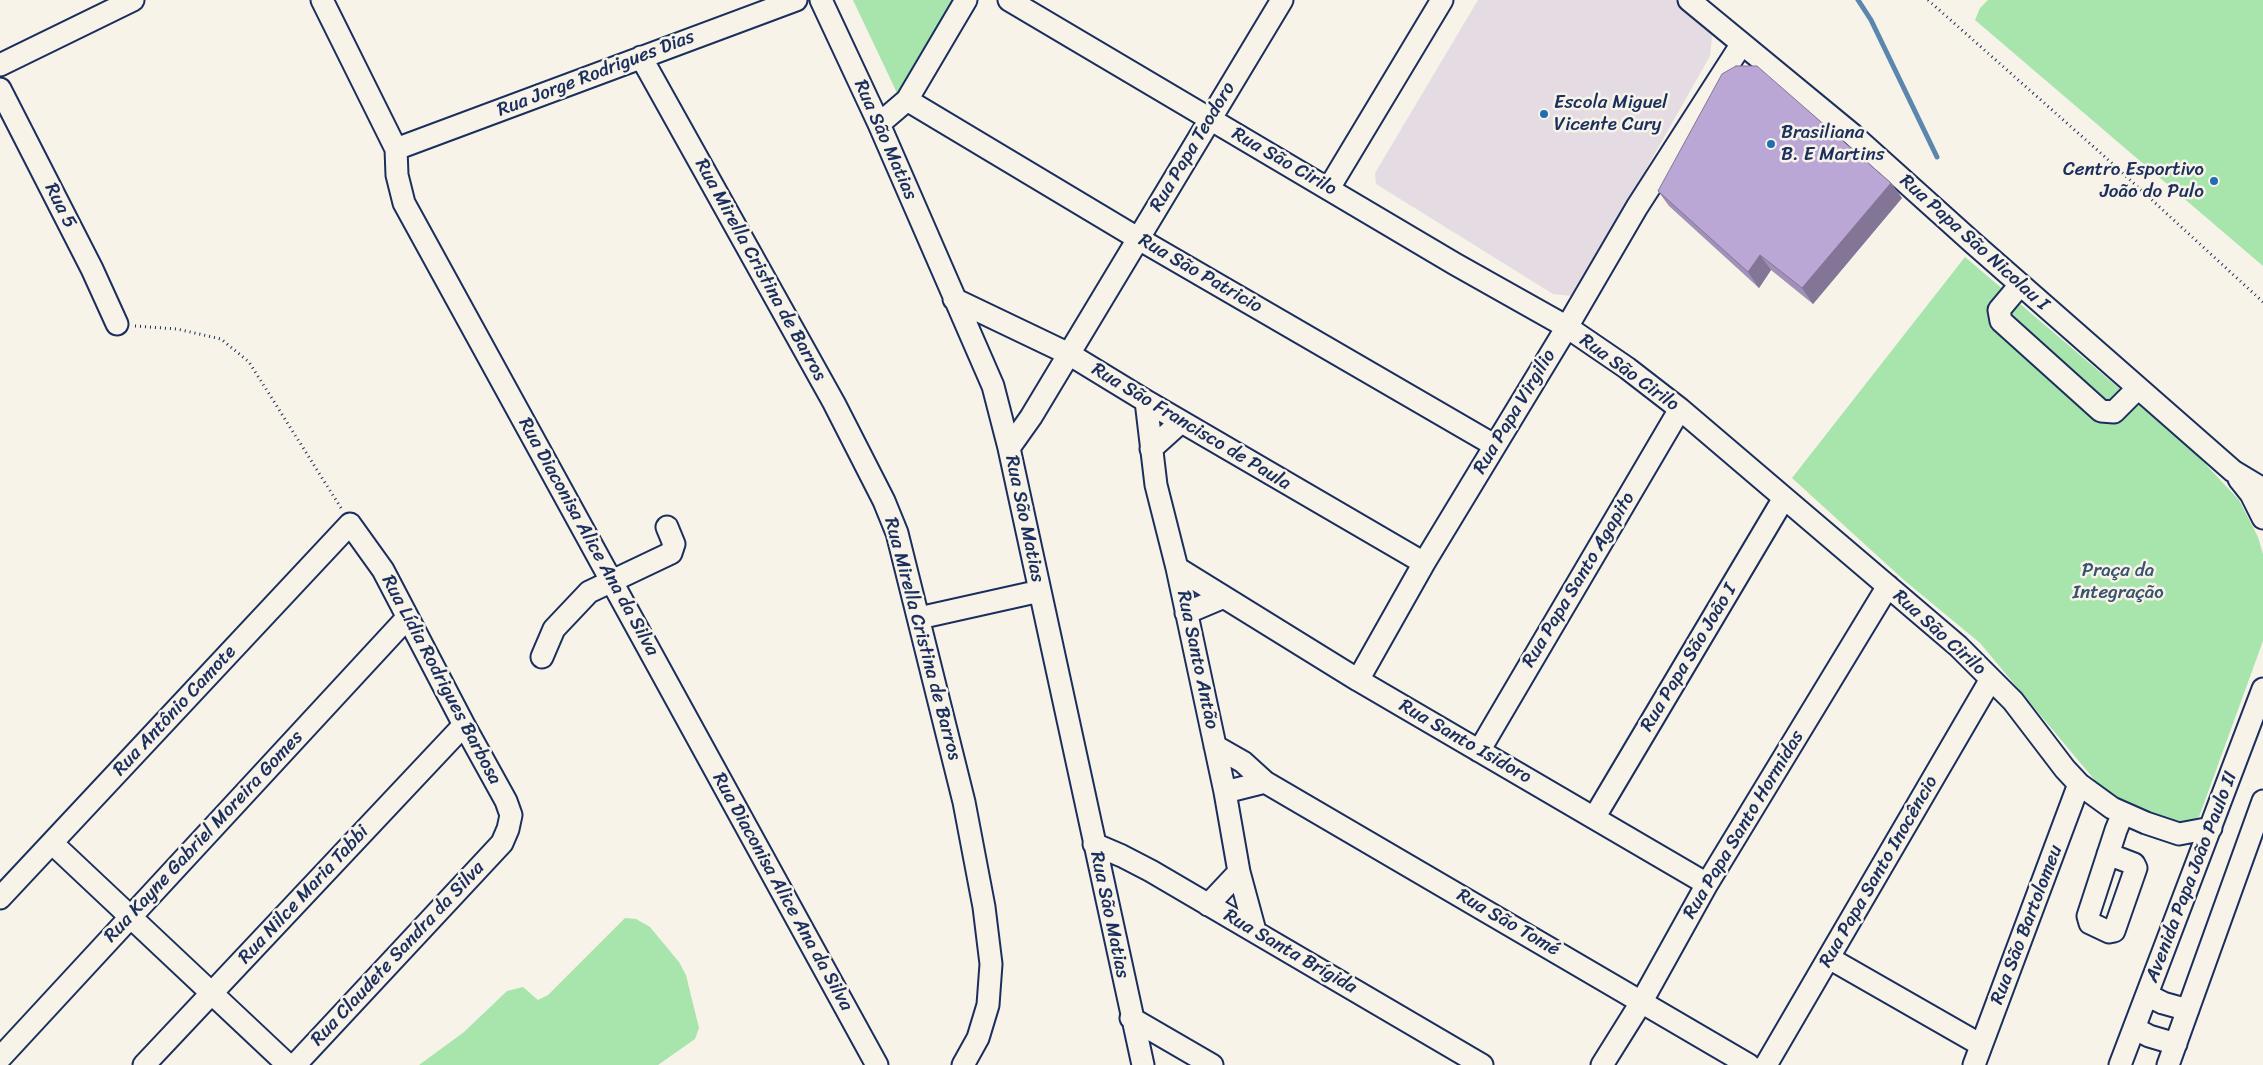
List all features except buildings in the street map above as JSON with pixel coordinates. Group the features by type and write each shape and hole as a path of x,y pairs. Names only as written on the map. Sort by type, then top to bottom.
{"street":[{"path":"0,65 133,0"},
{"name":"Rua Diaconisa Alice Ana da Silva","path":"322,0 396,150 397,175 404,203 877,1065"},
{"name":"Rua Jorge Rodrigues Dias","path":"396,150 796,0"},
{"name":"Rua São Matias","path":"821,0 878,124 993,386 1009,448 1132,1018 1138,1061"},
{"path":"878,124 907,100 966,0"},
{"name":"Rua São Cirilo","path":"1009,0 1455,264 1567,327 1627,368 1680,409 1958,646 2012,701 2064,769 2079,784 2112,808 2179,834"},
{"path":"1329,188 1442,0"},
{"name":"Rua Papa São Nicolau I","path":"1689,0 1853,135 2020,285 2233,471"},
{"name":"Rua Papa Teodoro","path":"1009,448 1031,417 1139,239 1279,1"},
{"name":"Rua Papa Virgilio","path":"1358,680 1424,563 1567,327 1637,207 1741,44"},
{"name":"Rua Mirella Cristina de Barros","path":"641,57 829,395 884,501 897,533 964,802 984,907 991,964 988,1005 978,1038 963,1065"},
{"name":"Rua 5","path":"0,89 92,269 117,324"},
{"name":"Rua São Patricio","path":"907,100 1139,239 1494,445"},
{"path":"2020,285 1999,310 2001,321 2100,411 2114,412 2138,388"},
{"name":"Rua São Francisco de Paula","path":"954,299 1069,354 1181,422 1424,563"},
{"name":"Rua Santo Antão","path":"1146,401 1156,485 1177,568 1225,792 1239,872 1255,931"},
{"name":"Rua Papa Santo Agapito","path":"1479,751 1680,409"},
{"path":"1151,449 1181,422"},
{"path":"2233,471 2263,489"},
{"path":"2233,471 2252,494 2263,518"},
{"name":"Rua Papa São João I","path":"1594,818 1784,498"},
{"name":"Rua Lídia Rodrigues Barbosa","path":"350,524 383,570 506,801 511,816 502,843"},
{"name":"Rua Antônio Camote","path":"0,898 350,524"},
{"path":"542,657 554,629 589,592 671,553 674,544 667,527"},
{"name":"Rua Santo Isidoro","path":"1177,568 1358,680 1707,884"},
{"name":"Rua Papa Santo Hormidas","path":"1602,1065 1642,1001 1707,884 1888,586"},
{"path":"919,618 1040,591"},
{"path":"1186,613 1224,597"},
{"name":"Rua Kayne Gabriel Moreira Gomes","path":"3,1060 131,915 407,618"},
{"name":"Rua Papa Santo Inocêncio","path":"1766,1065 1991,679"},
{"name":"Avenida Papa João Paulo II","path":"2120,1065 2263,690"},
{"name":"Rua Nilce Maria Tabbi","path":"144,1065 464,725"},
{"name":"Rua São Tomé","path":"1215,746 1242,762 1265,782 1749,1065"},
{"path":"1225,792 1265,782"},
{"name":"Rua São Bartolomeu","path":"1974,1065 2079,784"},
{"name":"Avenida Papa João Paulo II","path":"2168,1065 2263,801"},
{"path":"2108,854 2123,813"},
{"path":"2195,867 2179,834 2211,828"},
{"path":"52,843 131,915 288,1065"},
{"name":"Rua Claudete Sandra da Silva","path":"295,1065 502,843"},
{"name":"Rua Santa Brígida","path":"1094,844 1122,856 1255,931 1482,1065"},
{"path":"1208,905 1239,872"},
{"path":"1829,958 1982,1045"},
{"path":"2147,995 2163,1003 2188,1010"},
{"path":"1132,1018 1212,1065"},
{"path":"2134,1028 2149,1036 2176,1044"},
{"path":"1138,1061 1175,1045"}],"path":[{"path":"1928,0 2104,156 2263,302"},
{"path":"117,324 177,329 221,339 249,362 350,524"}],"shaded area":[{"name":"Escola Miguel Vicente Cury","path":"1478,0 1681,0 1708,22 1712,37 1710,56 1628,201 1571,296 1553,294 1376,184 1375,173"}],"green space":[{"path":"853,0 955,0 898,95"},
{"name":"Centro Esportivo João do Pulo","path":"1988,0 2263,0 2263,266 1975,20 1980,8"},
{"name":"Praça da Integração","path":"1965,257 2195,453 2239,500 2258,537 2263,554 2263,641 2199,817 2182,824 2117,800 2103,790 1980,643 1905,581 1792,478"},
{"path":"625,918 636,919 650,927 679,962 686,975 699,1028 695,1039 658,1065 419,1065 464,1032 507,991 523,987 538,1000 548,995"}],"waterway":[{"path":"1858,0 1871,20 1937,157"}],"place":[{"name":"Escola Miguel Vicente Cury","path":"1544,114"},
{"name":"Brasiliana B. E Martins","path":"1771,144"},
{"name":"Centro Esportivo João do Pulo","path":"2214,181"}]}
